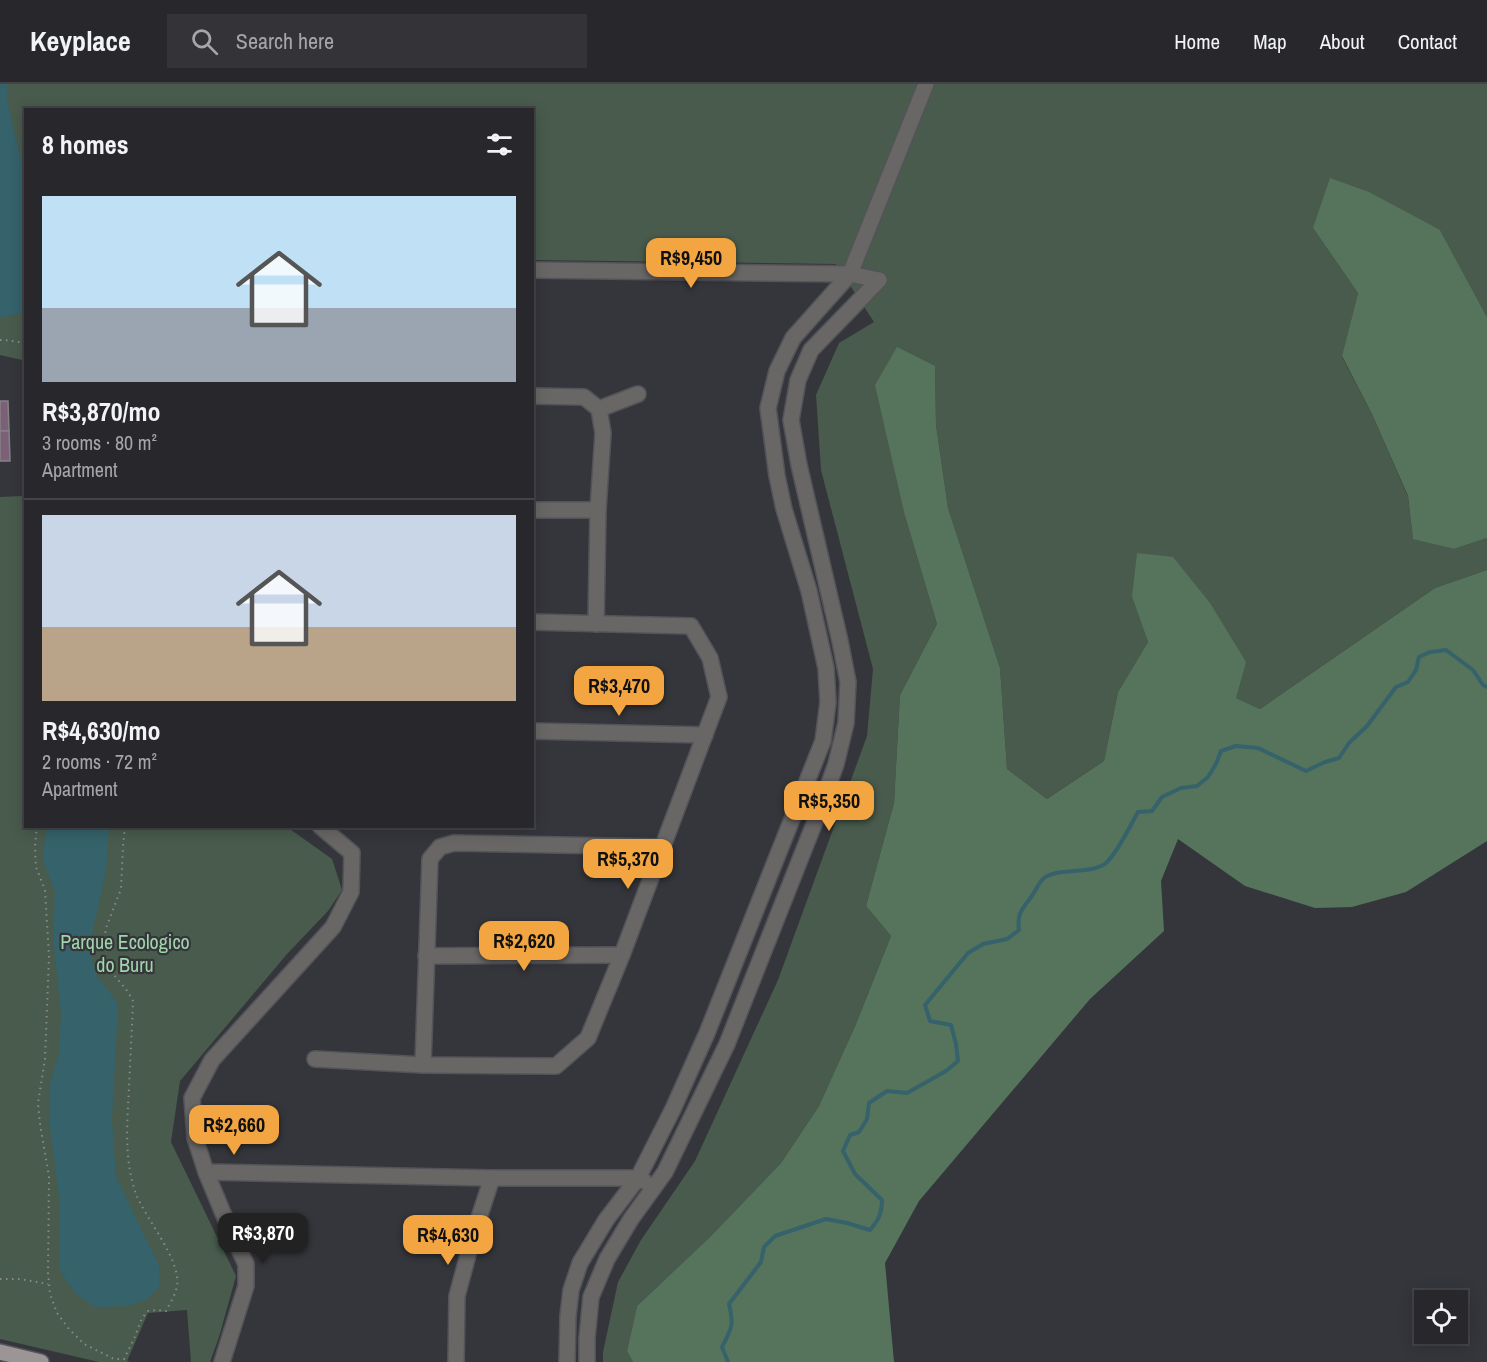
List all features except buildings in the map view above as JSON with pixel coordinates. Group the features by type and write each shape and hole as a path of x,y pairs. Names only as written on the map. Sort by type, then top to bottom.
{"main road":[{"path":"0,1352 41,1362"}],"street":[{"path":"567,1362 571,1290 580,1263 606,1220 638,1178 673,1109 707,1033 823,741 828,702 826,668 808,591 784,509 768,408 777,371 792,338 850,274 926,84"},
{"path":"534,270 850,274 879,279 811,350 798,380 790,420 848,682 846,723 836,764 727,1044 665,1172 631,1219 607,1259 591,1297 587,1362"},
{"path":"599,410 638,394"},
{"path":"534,396 584,397 599,410 603,433 598,510 596,624"},
{"path":"534,510 598,510"},
{"path":"315,1059 423,1065 556,1066 588,1038 719,697 710,658 691,626 534,622"},
{"path":"534,731 705,735"},
{"path":"222,1362 246,1286 246,1264 206,1172 195,1138 192,1098 212,1060 333,927 351,892 352,853 322,828"},
{"path":"423,1065 430,859 440,847 454,843 662,847"},
{"path":"426,956 621,955"},
{"path":"206,1172 492,1178 638,1178 654,1188"},
{"path":"456,1362 457,1296 492,1178"}],"path":[{"path":"0,340 24,343"},
{"path":"37,828 34,846 36,867 45,890 49,956 45,1059 38,1103 49,1176 50,1294 57,1313 69,1329 84,1344 114,1359 124,1359 142,1318 148,1311 166,1311 177,1290 178,1279 175,1265 137,1195 132,1176 128,1154 127,1122 133,1001 106,964 103,948 106,928 121,889 125,828"},
{"path":"0,1279 20,1279 49,1284"}],"green space":[{"path":"0,84 1487,84 1487,317 1440,230 1313,228 1358,293 1342,357 1372,414 1408,497 1413,538 1454,549 1487,538 1487,570 1435,588 1260,709 1236,698 1132,597 1148,642 1118,692 1104,761 1047,799 1007,769 1000,668 948,508 936,425 935,366 905,516 937,624 900,695 894,803 866,906 891,936 856,1024 819,1106 781,1163 711,1236 637,1306 627,1351 633,1362 603,1362 603,1352 618,1282 641,1240 695,1161 778,980 867,736 873,669 821,470 816,395 839,343 874,322 836,264 534,260 534,108 24,108 24,377 22,360 0,355"},
{"path":"1330,178 1369,192 1440,230 1487,317 1487,538 1454,549 1413,539 1408,496 1372,414 1342,356 1358,293 1313,228"},
{"path":"897,347 935,366 936,425 948,508 1000,668 1007,769 1047,799 1104,761 1118,692 1148,642 1132,597 1137,553 1173,557 1210,603 1246,662 1236,698 1260,709 1435,588 1487,570 1487,841 1406,892 1352,907 1315,908 1245,886 1178,839 1161,881 1164,931 1090,999 919,1201 885,1263 894,1362 633,1362 627,1351 637,1306 711,1236 781,1163 819,1106 856,1024 891,936 866,906 894,803 900,695 937,624 905,516 875,385"},
{"name":"Parque Ecologico do Buru","path":"24,459 24,828 288,828 332,859 342,890 328,911 287,954 180,1081 171,1142 236,1276 210,1362 191,1362 187,1310 148,1313 127,1361 130,1362 99,1362 0,1339 0,497 22,496"}],"water":[{"path":"0,84 7,84 7,101 24,172 24,312 0,318"},
{"path":"46,828 109,828 106,871 89,948 96,975 118,1003 112,1120 116,1177 159,1265 160,1285 149,1298 129,1306 95,1307 76,1294 60,1271 60,1204 50,1128 49,1087 59,1053 61,1013 53,937 55,892 43,861"}],"waterway":[{"path":"728,1362 722,1347 731,1326 729,1304 761,1262 764,1247 775,1236 826,1219 870,1230 875,1223 880,1213 882,1200 855,1174 843,1151 850,1135 859,1132 867,1119 869,1103 887,1091 907,1093 946,1071 958,1061 951,1025 930,1021 925,1005 968,953 983,944 1007,939 1019,930 1020,912 1044,878 1058,873 1092,869 1106,863 1119,846 1138,812 1152,811 1162,797 1181,788 1197,786 1208,777 1221,751 1236,746 1258,748 1306,771 1339,758 1349,743 1367,726 1396,687 1408,682 1416,670 1419,657 1430,652 1446,650 1473,670 1483,685 1487,687"}]}
